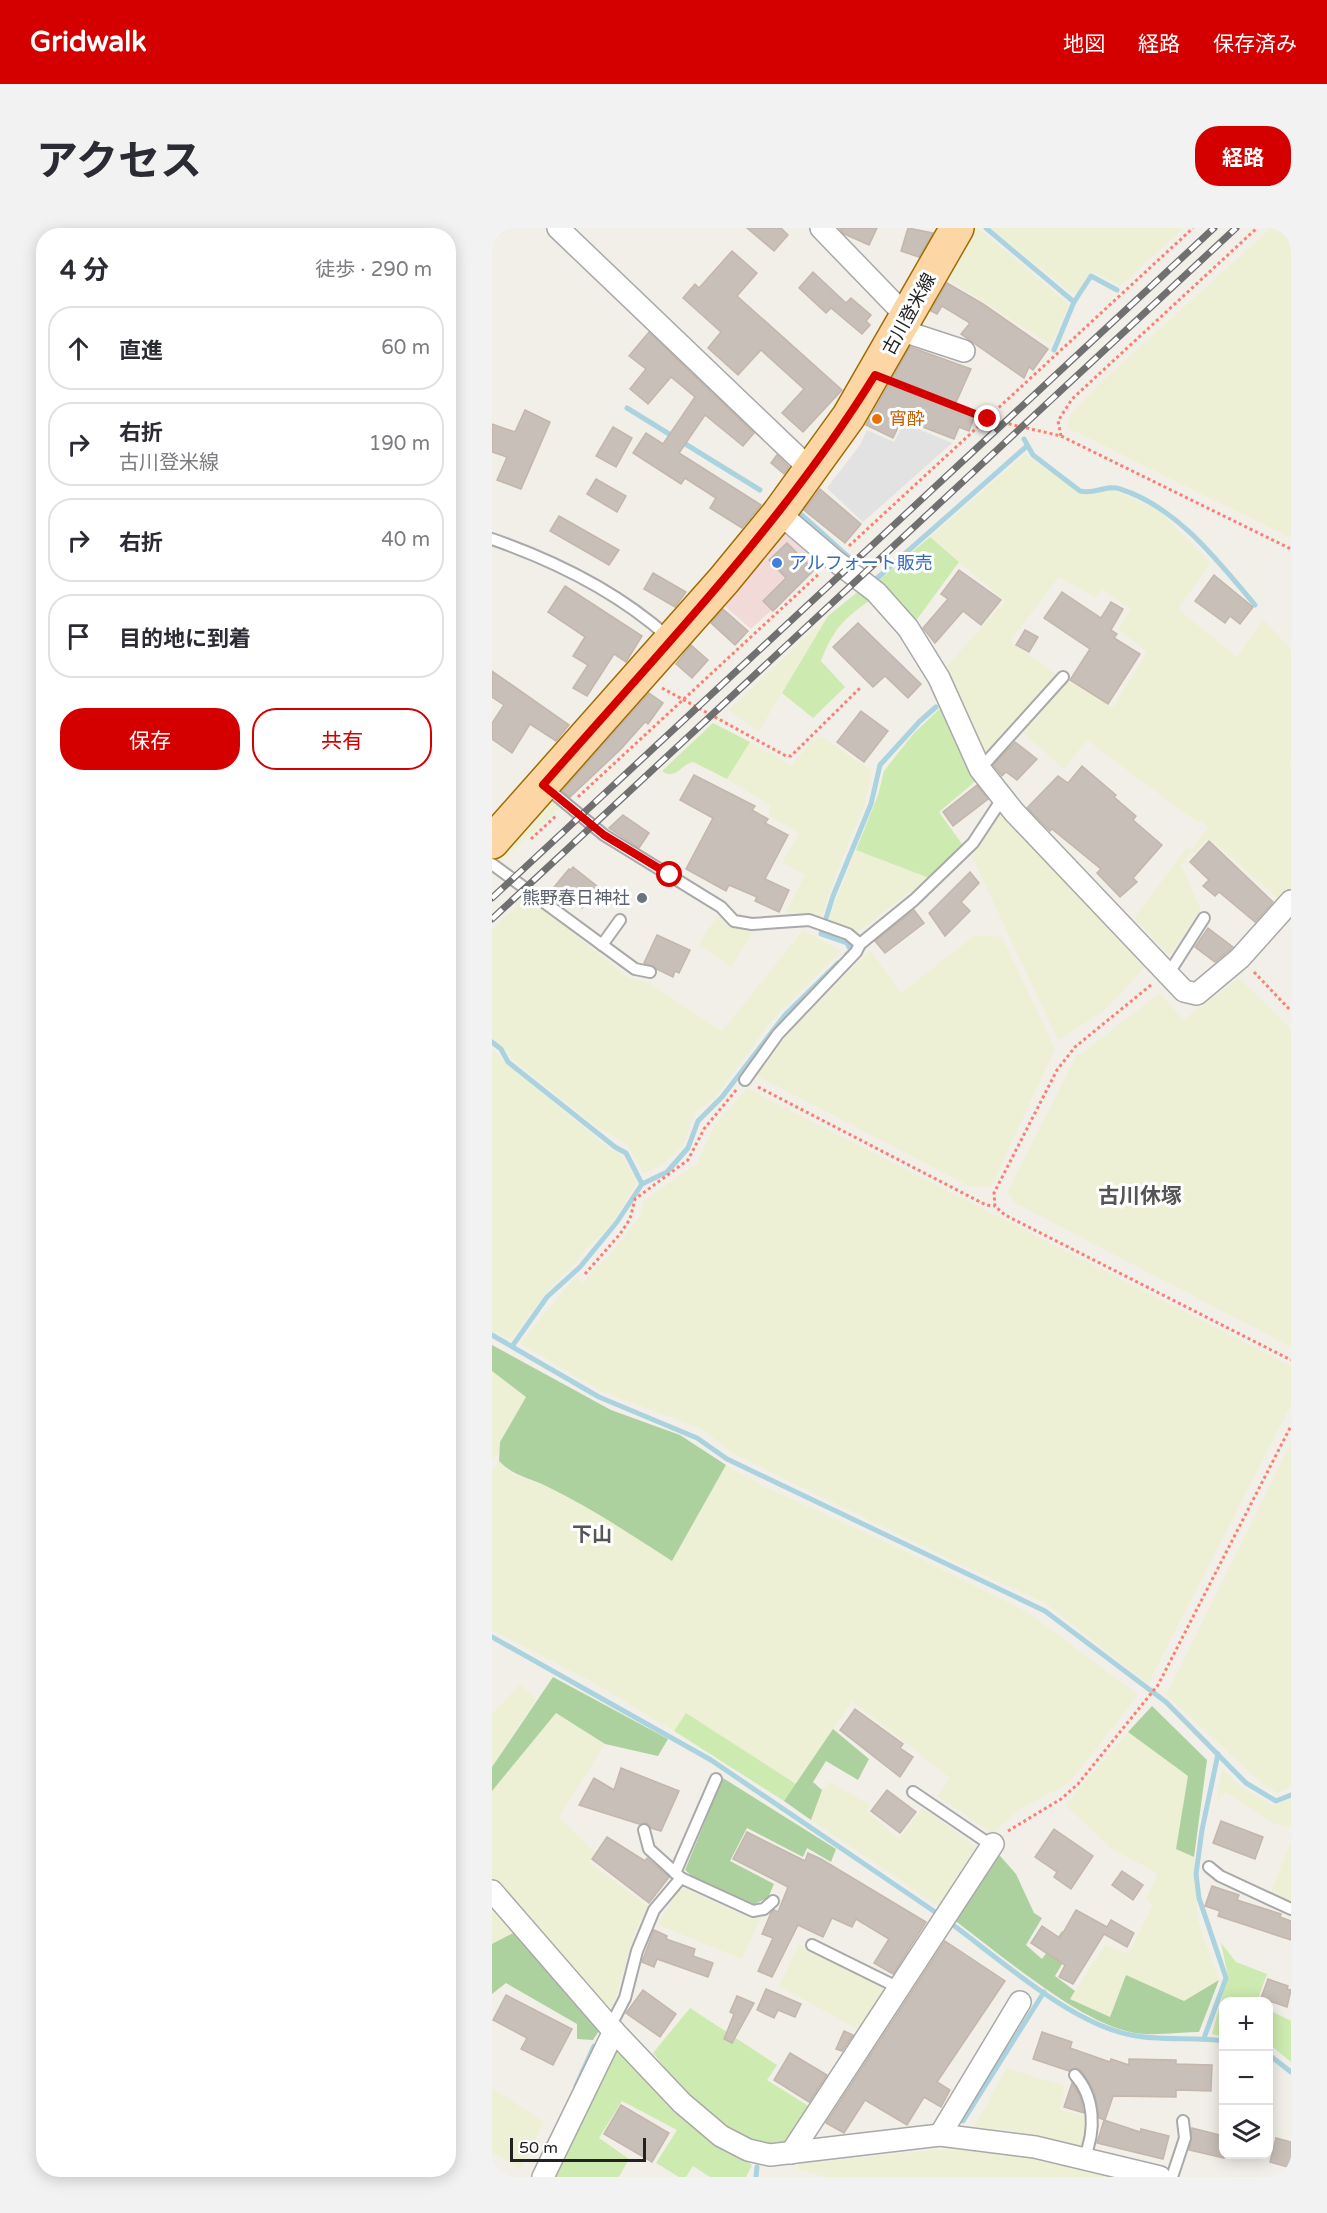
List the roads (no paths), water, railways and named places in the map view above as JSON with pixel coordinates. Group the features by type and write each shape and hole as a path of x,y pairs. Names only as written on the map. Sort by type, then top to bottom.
{"main road":[{"name":"古川登米線","path":"492,842 779,513 875,375 957,228"}],"street":[{"path":"558,228 811,470"},
{"path":"821,228 903,324 964,351"},
{"path":"779,513 876,592 908,628 939,678 980,769 1002,799 1169,970 1184,991 1197,994 1240,958 1291,901"},
{"path":"791,2153 992,1845"},
{"path":"492,1891 612,2029 682,2103 720,2136 748,2150 770,2156 940,2135 979,2138 1084,2158 1160,2177"},
{"path":"940,2135 1020,2002"},
{"path":"543,2177 612,2029"}],"lane":[{"path":"492,538 544,558 644,615 671,639"},
{"path":"980,769 1064,677"},
{"path":"543,785 604,835 721,907 734,921 752,924 782,920 815,922 848,934 860,944"},
{"path":"745,1080 778,1034 856,952 860,944 914,900 973,843 1002,799"},
{"path":"492,864 635,969 650,972"},
{"path":"1169,970 1204,918"},
{"path":"602,945 620,920"},
{"path":"612,2029 625,1998 637,1952 654,1911 678,1876 716,1779"},
{"path":"913,1792 992,1845"},
{"path":"644,1830 649,1849 678,1876 753,1911 764,1909 773,1901"},
{"path":"1209,1867 1220,1876 1291,1909"},
{"path":"812,1945 899,1988"},
{"path":"1075,2075 1086,2088 1092,2112 1089,2147 1084,2158"},
{"path":"1172,2177 1185,2138 1183,2121"}],"waterway":[{"path":"986,228 1074,302"},
{"path":"1054,350 1074,302 1091,276 1117,290"},
{"path":"627,408 760,490"},
{"path":"1024,439 1033,455 1080,491 1120,489 1141,497 1160,509 1195,537 1255,605"},
{"path":"875,580 1027,446"},
{"path":"802,515 861,568"},
{"path":"847,954 851,951 847,943 821,934 833,896 871,804 880,765 936,707"},
{"path":"513,1345 547,1297 580,1267 617,1222 642,1184 667,1172 688,1148 698,1121 722,1097 785,1015 838,963"},
{"path":"492,1042 501,1049 508,1062 615,1147 626,1153 642,1184"},
{"path":"492,1335 599,1397 697,1438 727,1459 1045,1611 1166,1702 1246,1783 1276,1801 1291,1795"},
{"path":"492,1637 711,1760 941,1916"},
{"path":"1204,2038 1226,1978 1199,1898 1196,1874 1202,1830 1218,1754"},
{"path":"949,1922 1036,1988 1060,2004 1108,2028 1142,2037 1219,2041"},
{"path":"963,2121 1044,1992"},
{"path":"576,2086 594,2046"},
{"path":"1273,2058 1291,2072"},
{"path":"756,2177 757,2167"}],"railway":[{"path":"492,898 1214,228"},
{"path":"492,919 1236,228"}],"place":[{"name":"宵酔","path":"877,419"},
{"name":"アルフォート販売","path":"777,563"},
{"name":"熊野春日神社","path":"642,898"}],"district":[{"name":"古川休塚","path":"1140,1196"},
{"name":"下山","path":"592,1534"}]}
